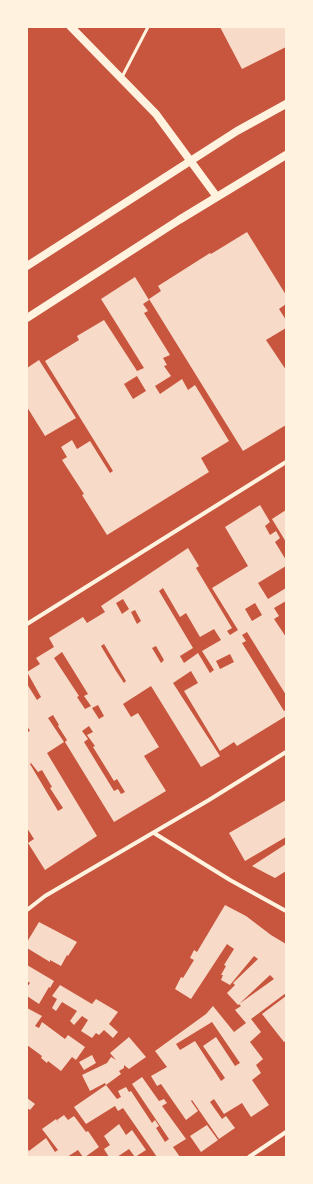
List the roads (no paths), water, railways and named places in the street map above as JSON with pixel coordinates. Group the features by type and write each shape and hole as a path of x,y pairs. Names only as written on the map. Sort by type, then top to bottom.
{"main road":[{"path":"71,27 156,114 217,197"},
{"path":"27,266 237,131 286,104"},
{"path":"27,318 217,197 286,155"}],"street":[{"path":"27,624 286,462"},
{"path":"27,910 46,896 154,833 286,752"},
{"path":"154,833 230,880 286,911"},
{"path":"249,1157 286,1132"}],"lane":[{"path":"121,78 148,27"}]}
